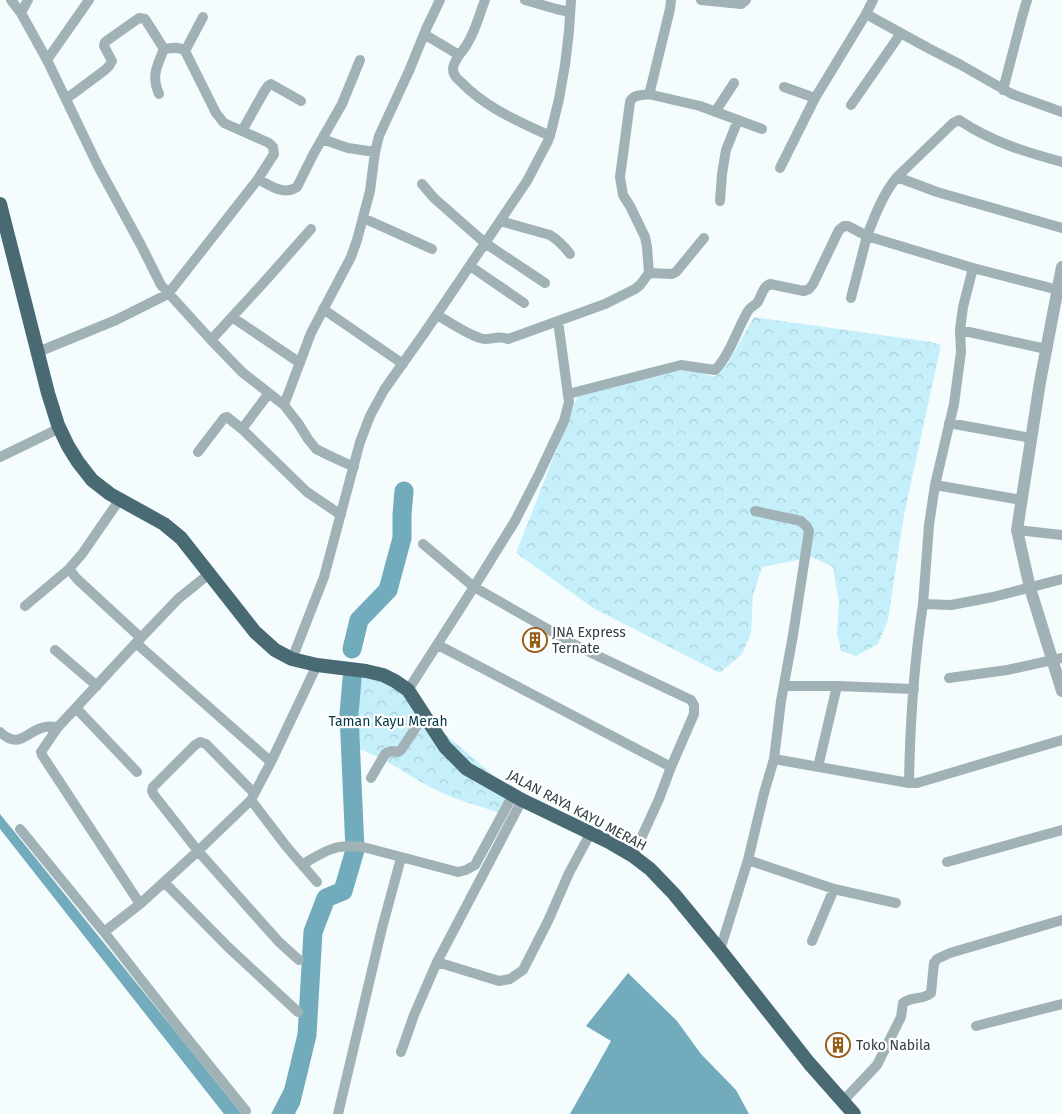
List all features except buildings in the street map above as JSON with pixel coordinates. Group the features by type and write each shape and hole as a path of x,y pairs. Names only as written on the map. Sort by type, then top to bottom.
{"highway":[{"name":"JALAN RAYA KAYU MERAH","path":"0,204 48,393 68,446 92,480 110,494 164,524 181,538 255,632 275,650 292,659 317,665 366,671 383,675 395,681 408,690 444,747 467,768 517,797 608,842 633,856 650,870 674,894 810,1063 854,1114"}],"street":[{"path":"11,0 21,13 47,60 98,166 142,247 160,285 242,372 284,405 316,448 354,467"},
{"path":"21,13 28,0"},
{"path":"47,60 89,0"},
{"path":"284,405 311,333 351,257 370,191 379,136 440,0"},
{"path":"485,0 470,39 459,55 453,70 457,78 482,101 498,111 550,136"},
{"path":"525,0 570,12"},
{"path":"292,659 324,577 360,442 370,416 384,390 528,181 550,136 559,99 569,31 571,0"},
{"path":"648,94 671,0"},
{"path":"701,0 740,4 746,0"},
{"path":"780,168 815,98 873,0"},
{"path":"1003,90 1028,0"},
{"path":"866,14 1003,90 1062,112"},
{"path":"185,51 203,17"},
{"path":"66,99 109,66 112,61 104,46 105,42 139,18 145,19 164,49"},
{"path":"851,105 901,33"},
{"path":"424,34 459,55"},
{"path":"38,352 116,320 168,294 258,179 274,154 269,143 224,123 216,113 182,48 164,49"},
{"path":"159,94 154,73 164,49"},
{"path":"258,179 284,191 297,187 342,104 360,60"},
{"path":"715,112 734,83"},
{"path":"242,131 268,86 272,84 301,101"},
{"path":"784,87 815,98"},
{"path":"437,315 482,339 503,337 508,339 605,304 636,289 640,285 649,273 647,247 645,237 623,195 620,177 630,102 635,96 648,94 700,106 762,129"},
{"path":"720,202 726,150 738,120"},
{"path":"851,298 877,210 891,185 953,122 959,120 985,135 1024,151 1062,162"},
{"path":"322,139 348,148 375,152"},
{"path":"897,177 937,192 1062,228"},
{"path":"422,184 434,198 485,243 545,284"},
{"path":"363,218 432,249"},
{"path":"500,221 550,235 556,238 570,254"},
{"path":"568,390 681,365 715,370 730,346 748,310 756,304 768,284 804,291 808,290 813,284 839,230 844,226 848,226 868,236 973,268 1060,290"},
{"path":"211,340 311,229"},
{"path":"649,273 672,274 676,272 704,238"},
{"path":"470,266 524,303"},
{"path":"1062,267 1060,290 1046,349 1017,530 1030,588 1058,659 1062,691"},
{"path":"909,783 910,733 917,642 923,604 929,526 935,485 954,404 961,352 960,330 963,307 973,268"},
{"path":"323,309 403,364"},
{"path":"232,317 300,362"},
{"path":"408,690 515,521 564,421 569,402 558,321"},
{"path":"960,330 1046,349"},
{"path":"242,429 269,394"},
{"path":"198,452 224,418 227,418 242,429 307,492 341,515"},
{"path":"949,423 1031,438"},
{"path":"0,457 60,428"},
{"path":"935,485 1022,500"},
{"path":"25,606 69,569 82,554 120,499"},
{"path":"720,950 748,860 774,759 809,531 801,520 755,511"},
{"path":"1017,530 1062,535"},
{"path":"423,544 474,586 581,648 691,700 694,704 694,714 659,800 633,856"},
{"path":"69,569 138,641 271,762"},
{"path":"140,904 41,752 58,727 138,641 178,599 209,574"},
{"path":"923,604 951,605 993,597 1062,579"},
{"path":"438,645 671,767"},
{"path":"55,650 96,686"},
{"path":"949,678 1007,670 1058,659"},
{"path":"104,932 140,904 198,851 253,796 317,665"},
{"path":"784,686 914,689"},
{"path":"818,768 837,686"},
{"path":"76,708 137,772"},
{"path":"372,778 385,754 401,750 424,715"},
{"path":"0,732 10,739 16,740 27,737 44,727 58,727"},
{"path":"774,759 818,768 917,783 1062,740"},
{"path":"299,960 279,942 198,851 154,795 152,791 153,786 195,745 200,742 206,744 253,796 286,846 317,882"},
{"path":"303,864 329,849 347,846 363,847 458,872 466,870 475,865 517,797"},
{"path":"401,1052 414,1015 437,962 517,797"},
{"path":"20,829 246,1111"},
{"path":"947,862 1062,830"},
{"path":"437,962 499,981 510,979 523,970 548,921 569,873 590,834"},
{"path":"338,1114 382,928 401,858"},
{"path":"748,860 834,889 896,903"},
{"path":"164,882 228,947 298,1012"},
{"path":"812,941 834,889"},
{"path":"843,1102 877,1065 901,1017 904,1003 911,998 928,997 931,993 934,964 937,959 950,953 1062,920"},
{"path":"976,1026 1062,1004"}],"green space":[{"path":"754,317 941,345 904,515 888,620 878,644 856,656 841,651 837,633 839,603 833,567 812,557 762,567 753,595 751,633 742,654 720,673 593,608 516,553 578,395 688,369 715,377 728,363"},
{"name":"Taman Kayu Merah","path":"368,673 391,682 445,734 500,781 512,788 500,813 436,790 382,759 353,747 351,712 354,683"}],"shaded area":[{"path":"0,814 242,1114 224,1114 0,829"},
{"path":"628,973 677,1021 701,1054 736,1090 749,1114 570,1114 611,1041 586,1026"},
{"path":"296,1066 304,1068 295,1114 271,1114"}],"waterway":[{"path":"352,649 359,620 388,590 402,538 404,491"},
{"path":"284,1114 291,1101 307,1035 313,932 326,898 343,891 355,850 349,714 352,679"}],"place":[{"name":"JNA Express Ternate","path":"535,640"},
{"name":"Toko Nabila","path":"838,1045"}]}
